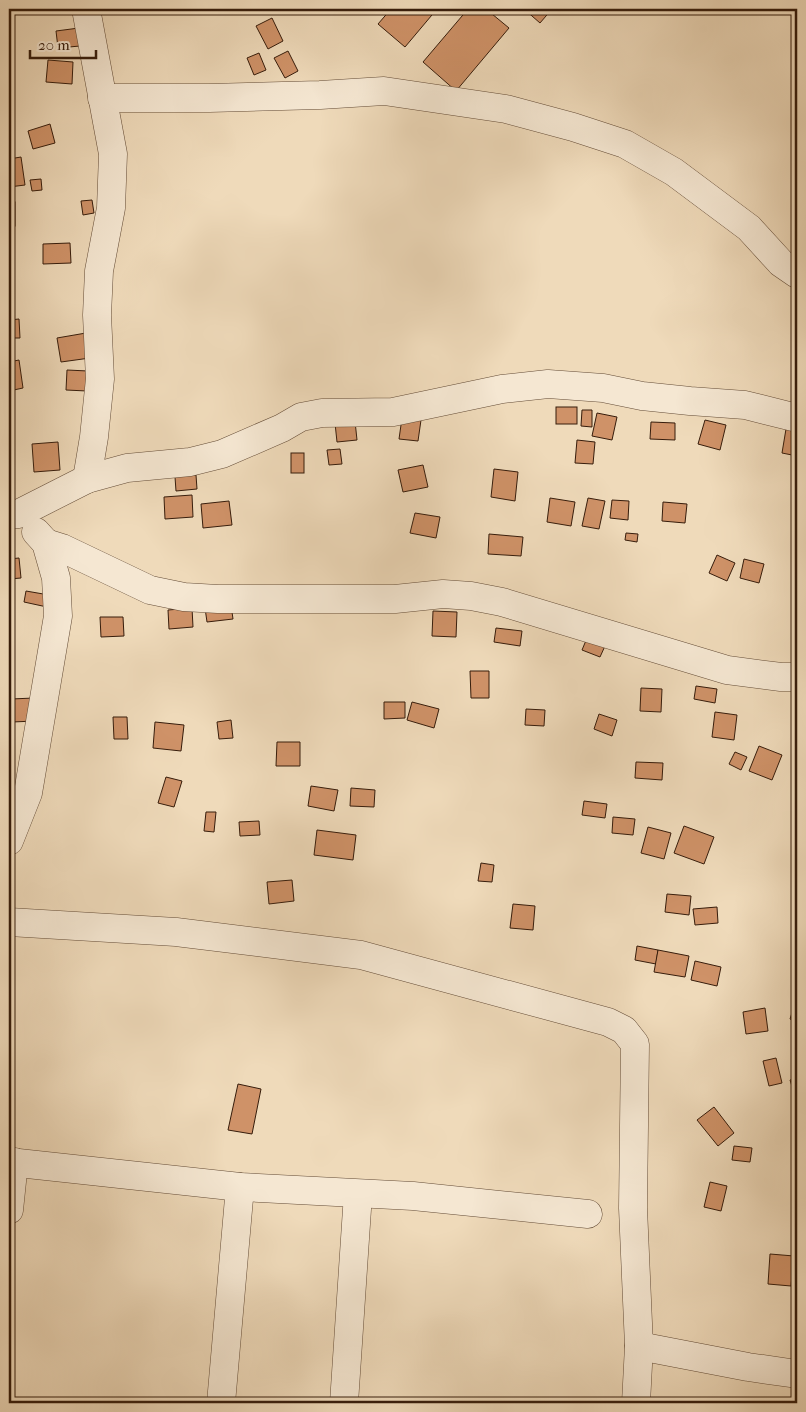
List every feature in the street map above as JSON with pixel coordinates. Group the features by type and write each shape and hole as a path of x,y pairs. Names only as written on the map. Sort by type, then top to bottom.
{"street":[{"path":"86,9 113,154 110,208 99,271 97,315 100,379 94,437 87,479"},
{"path":"102,98 210,98 384,91 506,109 573,127 625,144 674,172 749,228 781,263 797,274"},
{"path":"9,841 28,793 58,616 56,578 46,543 12,508 87,479 127,468 190,462 222,454 308,416 322,413 393,412 493,391 548,384 603,388 642,396 745,405 797,418"},
{"path":"46,543 62,548 150,590 184,597 218,599 395,599 443,594 471,596 511,605 728,670 797,678"},
{"path":"9,922 176,932 361,955 608,1022 624,1030 634,1044 633,1208 639,1346 636,1403"},
{"path":"9,1210 11,1162 240,1187 413,1196 588,1214"},
{"path":"221,1403 240,1187"},
{"path":"344,1403 358,1194"},
{"path":"639,1346 797,1374"}],"building":[{"path":"391,9 437,9 405,47 378,24"},
{"path":"468,9 486,9 509,28 456,91 423,62"},
{"path":"524,9 552,9 540,23"},
{"path":"272,18 283,41 268,49 256,26"},
{"path":"79,28 80,46 58,48 56,31"},
{"path":"288,51 298,71 285,78 274,58"},
{"path":"259,53 266,70 254,75 247,58"},
{"path":"48,60 73,62 72,84 46,82"},
{"path":"50,124 55,143 33,149 28,131"},
{"path":"21,157 25,185 9,187 9,159"},
{"path":"41,179 42,190 32,191 30,180"},
{"path":"92,200 94,213 83,215 81,201"},
{"path":"9,202 15,202 15,226 9,226"},
{"path":"70,243 71,263 43,264 43,244"},
{"path":"19,319 20,338 9,338 9,320"},
{"path":"86,333 90,358 61,362 57,338"},
{"path":"19,360 23,388 9,391 9,362"},
{"path":"67,370 88,371 87,391 66,390"},
{"path":"556,407 577,407 577,424 556,424"},
{"path":"582,410 592,410 592,427 581,426"},
{"path":"597,413 617,417 612,440 592,436"},
{"path":"402,418 421,420 418,441 399,439"},
{"path":"705,420 726,425 720,450 698,444"},
{"path":"355,421 357,440 337,442 335,423"},
{"path":"651,422 675,423 675,440 650,439"},
{"path":"786,429 797,431 797,456 782,453"},
{"path":"577,440 595,442 593,464 575,463"},
{"path":"58,442 60,470 34,472 32,444"},
{"path":"340,449 342,464 329,465 327,450"},
{"path":"291,453 304,453 304,473 291,473"},
{"path":"423,465 428,487 403,492 398,470"},
{"path":"494,469 518,472 515,501 491,497"},
{"path":"196,475 197,489 176,491 175,477"},
{"path":"192,495 193,517 165,519 164,497"},
{"path":"550,498 575,502 571,526 547,522"},
{"path":"588,498 605,501 599,529 582,526"},
{"path":"612,500 629,501 628,520 610,518"},
{"path":"229,501 232,525 203,528 201,504"},
{"path":"663,502 687,504 685,523 662,521"},
{"path":"415,513 440,517 436,538 410,533"},
{"path":"626,533 638,534 637,542 625,540"},
{"path":"489,534 523,537 521,556 488,554"},
{"path":"717,555 735,563 727,581 709,573"},
{"path":"19,558 21,578 9,579 9,559"},
{"path":"744,559 764,564 759,583 740,578"},
{"path":"26,591 49,595 47,607 24,602"},
{"path":"231,605 233,619 207,622 205,608"},
{"path":"192,608 193,627 169,629 168,610"},
{"path":"433,611 457,612 456,637 432,636"},
{"path":"100,617 123,617 124,636 101,637"},
{"path":"496,628 522,631 520,646 494,642"},
{"path":"587,638 605,646 600,657 582,650"},
{"path":"470,671 489,671 489,698 471,698"},
{"path":"696,686 717,689 715,703 694,699"},
{"path":"641,688 662,689 661,712 640,711"},
{"path":"34,698 35,721 12,722 11,699"},
{"path":"384,702 405,702 405,718 384,719"},
{"path":"412,702 439,709 434,728 407,720"},
{"path":"526,709 545,710 544,726 525,725"},
{"path":"715,712 737,715 734,740 712,737"},
{"path":"599,714 617,720 612,736 594,729"},
{"path":"113,717 127,717 128,739 114,739"},
{"path":"231,720 233,738 219,739 217,722"},
{"path":"155,722 184,725 181,751 153,748"},
{"path":"277,742 300,742 300,766 276,766"},
{"path":"759,746 782,755 772,780 749,771"},
{"path":"735,752 747,757 741,770 729,764"},
{"path":"636,762 663,763 662,780 635,778"},
{"path":"166,777 182,781 174,807 158,803"},
{"path":"311,786 338,790 334,811 308,806"},
{"path":"351,788 375,790 374,807 350,806"},
{"path":"584,801 607,804 605,818 582,815"},
{"path":"206,812 216,812 214,832 204,831"},
{"path":"613,817 635,819 633,835 612,833"},
{"path":"259,821 260,835 240,836 239,822"},
{"path":"684,826 714,837 704,864 674,853"},
{"path":"648,827 671,833 664,859 641,853"},
{"path":"317,830 356,835 353,860 314,855"},
{"path":"481,863 494,865 492,882 478,881"},
{"path":"292,880 294,901 269,904 267,882"},
{"path":"667,894 691,896 689,915 665,912"},
{"path":"513,904 535,906 533,930 510,928"},
{"path":"717,907 718,923 695,925 693,909"},
{"path":"637,946 658,950 656,964 635,960"},
{"path":"658,950 689,956 685,977 654,972"},
{"path":"695,961 721,967 717,986 691,980"},
{"path":"797,1000 797,1022 790,1019"},
{"path":"765,1008 768,1031 746,1034 743,1012"},
{"path":"776,1058 782,1083 769,1086 763,1061"},
{"path":"797,1078 797,1092 794,1093 790,1080"},
{"path":"238,1084 261,1089 252,1134 228,1130"},
{"path":"714,1107 734,1133 718,1146 697,1120"},
{"path":"734,1146 752,1148 750,1162 732,1160"},
{"path":"710,1182 727,1186 721,1211 704,1207"},
{"path":"770,1254 794,1256 791,1286 768,1284"}]}
